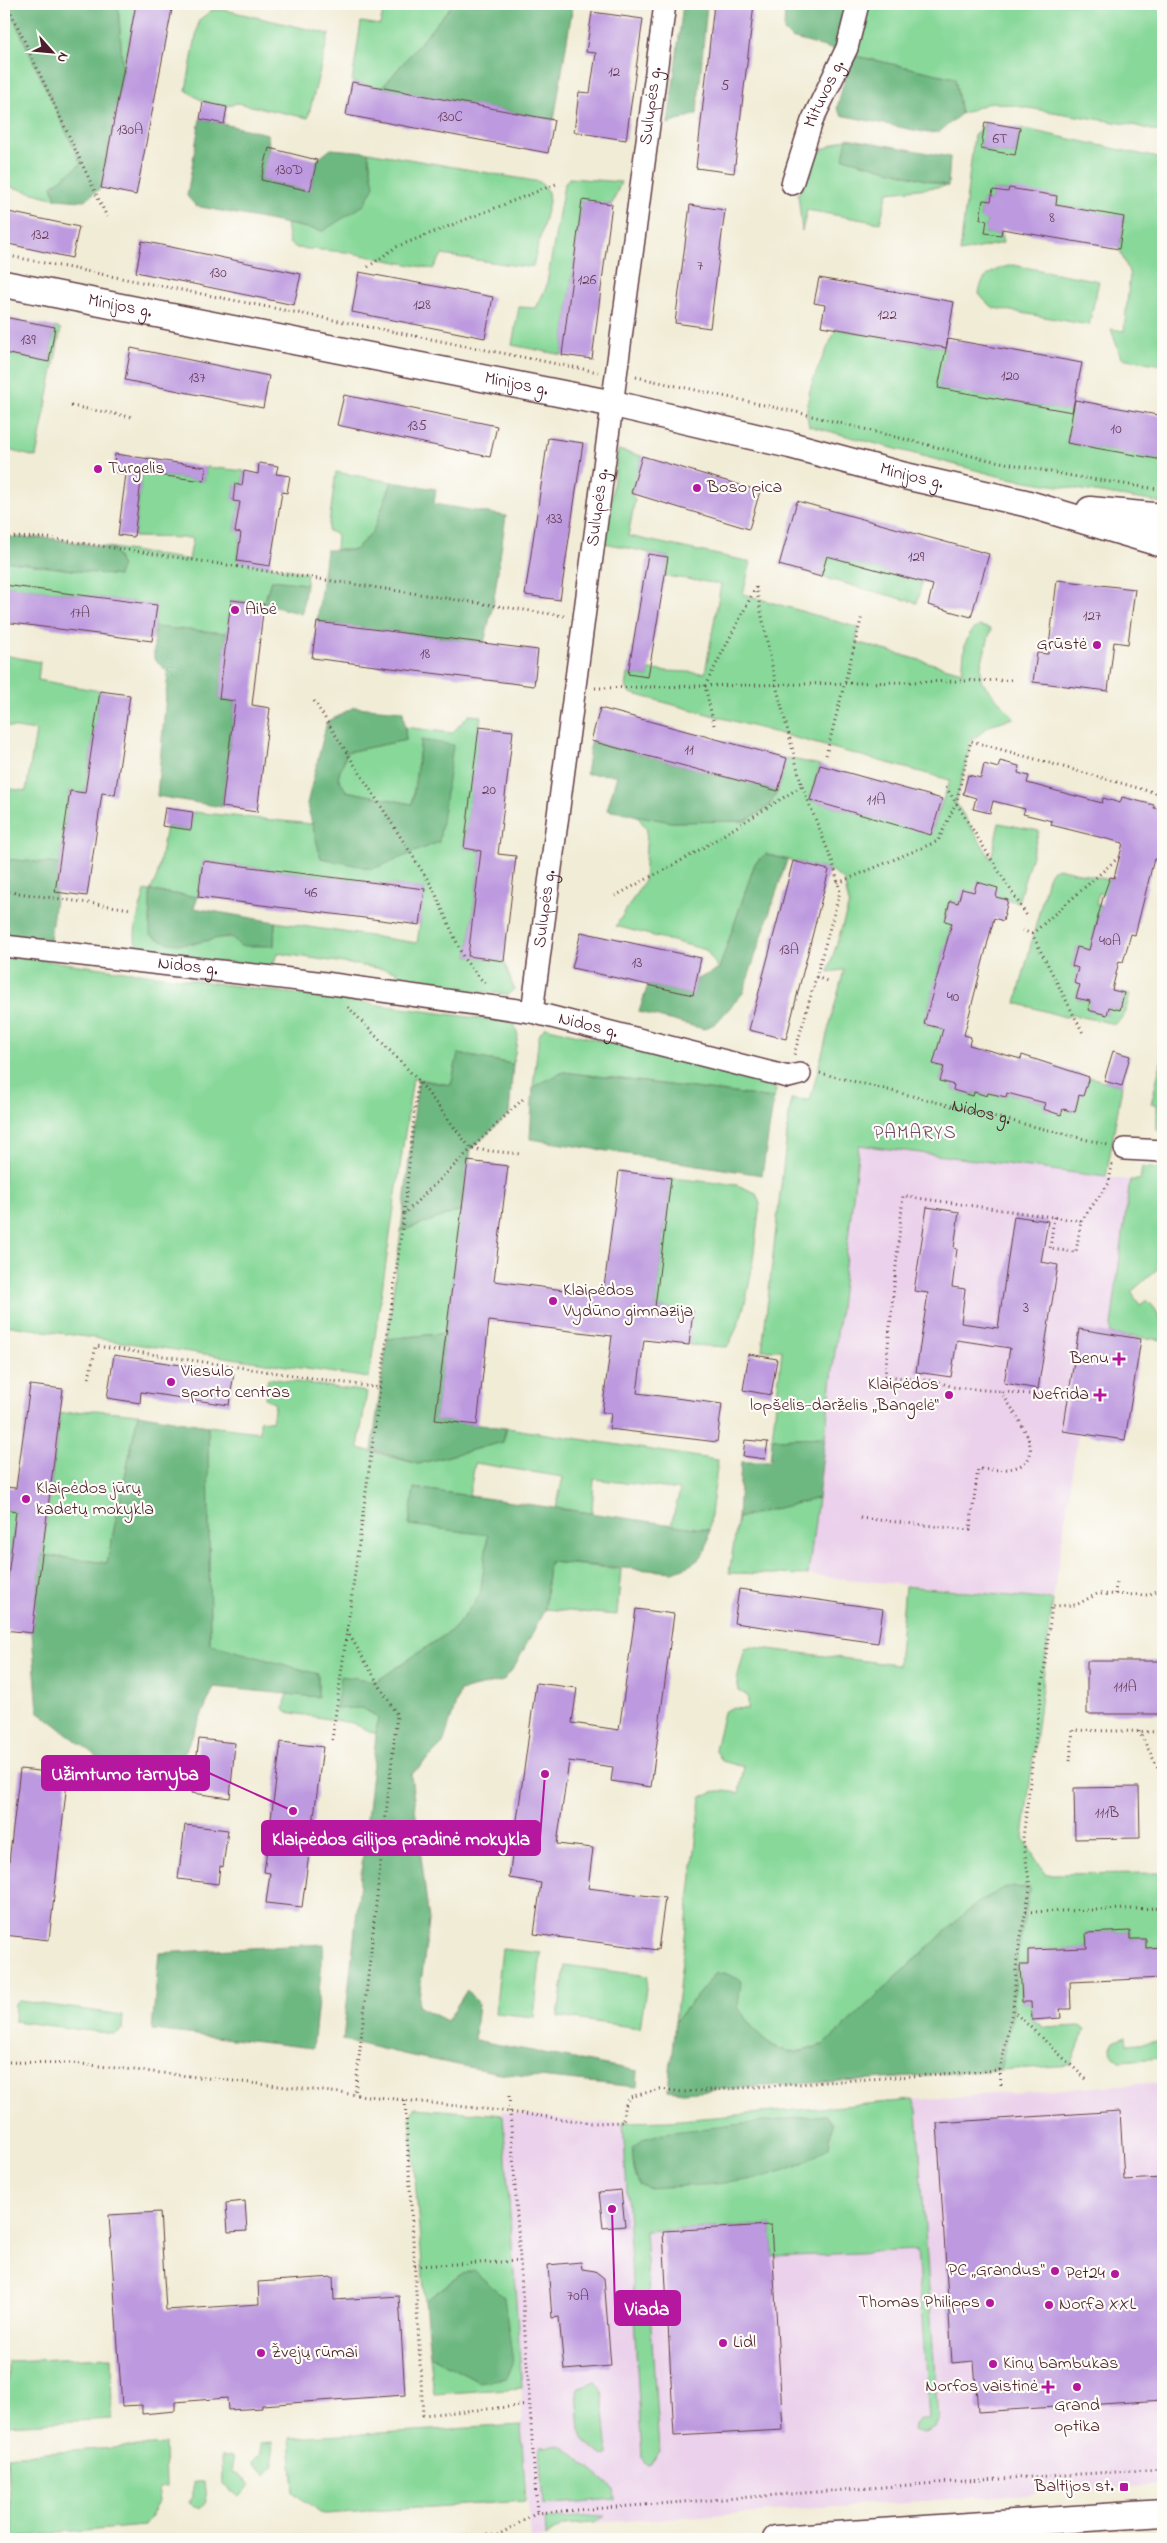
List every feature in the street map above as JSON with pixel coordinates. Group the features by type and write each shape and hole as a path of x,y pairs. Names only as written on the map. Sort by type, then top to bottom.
{"main road":[{"name":"Minijos g.","path":"4,284 614,404 790,445 905,476 1025,503 1163,544"},
{"name":"Minijos g.","path":"1025,503 1163,517"},
{"path":"776,2539 1163,2513"}],"street":[{"name":"Sulupės g.","path":"532,1012 614,404 665,4"},
{"name":"Mituvos g.","path":"792,184 812,121 847,48 858,4"},
{"name":"Nidos g.","path":"4,946 325,983 532,1012 794,1076"},
{"path":"1120,1148 1163,1151"}],"path":[{"path":"7,4 107,217"},
{"path":"368,267 396,247 556,184"},
{"path":"4,255 617,376 648,378 980,458 1072,476 1163,490"},
{"path":"71,406 132,417"},
{"path":"4,537 48,538 585,619"},
{"path":"714,725 705,686 756,587 776,685 802,786 832,863 840,892 816,977 794,1076"},
{"path":"826,755 862,616"},
{"path":"576,688 1014,680"},
{"path":"314,701 433,888 464,958 486,984 485,1005"},
{"path":"838,883 938,841 956,803 970,741 1163,795"},
{"path":"615,896 688,857 802,786"},
{"path":"946,787 1027,916"},
{"path":"1032,934 1119,857"},
{"path":"4,891 131,909"},
{"path":"1022,930 1032,934 1084,1035"},
{"path":"816,977 827,981"},
{"path":"325,983 418,1080 472,1149 520,1154"},
{"name":"Nidos g.","path":"794,1076 819,1073 1120,1148"},
{"path":"332,1740 404,1214 418,1080"},
{"path":"404,1214 525,1097"},
{"path":"1054,1217 1050,1249 1076,1252 1081,1221 1108,1183 1120,1148"},
{"path":"1039,1395 953,1387 936,1381 885,1376 903,1196 1081,1221"},
{"path":"89,1378 96,1346 380,1388"},
{"path":"860,1518 970,1530 978,1469 1001,1471 1022,1465 1030,1457 1032,1449 1030,1438 1001,1391"},
{"path":"1115,1594 1116,1582"},
{"path":"1001,2085 1000,2070 1013,2011 1017,1958 1030,1888 1023,1838 1052,1606 1076,1605 1098,1594 1148,1595 1163,1588"},
{"path":"347,1631 397,1715 355,2094"},
{"path":"1070,1761 1073,1730 1163,1732"},
{"path":"1139,1730 1163,1778"},
{"path":"1026,1912 1163,1908"},
{"path":"1013,2011 1086,2079"},
{"path":"4,2062 72,2063 355,2094 592,2123 623,2122 624,2108 630,2097 660,2089 683,2092 1000,2070"},
{"path":"509,2096 537,2513"},
{"path":"405,2100 423,2415 530,2405"},
{"path":"415,2266 520,2261"},
{"path":"382,2539 498,2535 537,2513 950,2482 1163,2469"}],"shaded area":[{"name":"Klaipėdos lopšelis-darželis „Bangelė“","path":"859,1145 1130,1180 1110,1334 1079,1329 1078,1433 1053,1600 808,1575"},
{"path":"1163,2082 1163,2485 564,2525 546,2536 531,2539 521,2425 522,2388 502,2111 592,2123 668,2121 951,2097"}],"green space":[{"path":"4,4 7,4 81,164 52,186 56,199 4,185"},
{"path":"7,4 118,4 123,73 101,188 83,201 56,199 52,186 81,164"},
{"path":"118,4 136,4 123,73"},
{"path":"385,4 453,4 382,88 352,82 361,22 380,25"},
{"path":"453,4 573,4 554,120 382,88"},
{"path":"683,4 707,4 697,114 668,124"},
{"path":"785,4 847,4 836,50 791,38 784,31"},
{"path":"868,4 1163,4 1163,133 1133,125 991,102 961,114 955,78 851,55"},
{"path":"212,10 225,10 329,34 308,118 237,103 217,106 198,98 186,90 199,20"},
{"path":"851,55 955,78 961,114 939,132 928,133 841,115 837,108"},
{"path":"200,119 268,134 269,148 262,180 310,191 317,160 331,149 368,152 374,186 364,205 323,231 196,206 187,196"},
{"path":"985,122 981,149 1015,155 1020,128 1163,159 1163,365 1121,358 1111,329 1124,331 1130,274 1119,249 1124,217 1056,205 1057,196 993,190 991,201 983,200 980,218 987,220 985,233 1001,235 1003,243 960,252 974,136"},
{"path":"847,138 844,158 948,186 888,192 880,223 807,210 802,231 798,194 806,171 822,150"},
{"path":"847,138 950,157 948,186 843,158"},
{"path":"368,152 540,182 548,192 549,202 533,266 526,267 442,255 433,269 346,252 297,248 289,243 286,224 323,231 374,186"},
{"path":"569,178 621,182 612,204 582,201 562,355 512,345 519,307 536,308 546,288 564,185"},
{"path":"1013,265 1099,281 1089,325 994,308 986,302 979,294 980,287 986,277 1000,268"},
{"path":"55,327 61,329 36,457 4,449 4,353 49,362"},
{"path":"836,329 946,348 939,388 1073,412 1067,443 1163,460 1163,503 1002,477 809,426 807,414 810,389"},
{"path":"618,450 642,456 631,493 635,500 628,536 751,562 743,594 859,628 856,642 962,672 965,644 972,630 980,626 991,629 981,665 981,681 1014,718 992,724 971,741 956,803 991,859 999,823 1039,831 1018,902 974,892 958,903 950,901 945,920 952,923 924,1024 951,1031 933,1064 944,1067 940,1081 954,1085 953,1090 973,1096 974,1092 987,1096 988,1093 1006,1097 1007,1093 1045,1103 1043,1109 1061,1114 1063,1109 1075,1112 1079,1095 1083,1096 1089,1077 1122,1086 1106,1177 859,1145 825,1437 772,1439 782,1350 762,1350 791,1099 810,1100 844,970 828,972 849,904 844,880 829,870 766,854 755,863 719,969 706,950 616,926 644,881 647,829 636,815 671,822 745,821 769,806 778,791 787,758 820,765 810,800 931,834 950,780 630,693 626,687 628,674 648,677 649,670 705,673 721,584 665,576 668,557 605,543"},
{"path":"144,457 160,461 158,475 204,481 206,467 244,471 242,486 235,485 233,500 240,502 235,531 241,533 237,560 307,573 306,584 271,580 264,604 231,600 227,633 154,627 156,605 4,585 4,561 118,576 119,559 113,548 189,560 193,538 134,537"},
{"path":"336,472 392,482 373,531 355,550 336,550 337,534 328,531"},
{"path":"392,482 436,489 434,504 506,516 493,605 484,643 317,622 326,550 355,550 373,531"},
{"path":"4,537 48,538 113,548 122,566 118,576 4,561"},
{"path":"829,548 844,560 922,582 917,603 821,577"},
{"path":"271,580 306,584 302,614 264,604"},
{"path":"154,627 227,633 219,699 235,701 222,807 157,796 168,672 154,659"},
{"path":"4,655 40,662 38,680 100,691 85,793 70,791 59,864 4,859 7,833 4,832 4,788 26,791 36,731 4,726"},
{"path":"354,707 403,711 406,740 347,752 338,777 346,791 412,804 421,740 453,745 439,842 373,869 321,858 307,804 327,722"},
{"path":"469,715 481,716 464,848 481,851 468,956 504,961 514,989 508,995 480,991 480,998 400,985 397,981 397,971 277,953 274,963 269,967 140,953 135,939 136,923 145,891 150,891 157,877 166,827 190,830 193,812 312,824 321,858 411,853 439,842 421,740 412,804 346,791 338,777 347,752 406,740 405,727 452,733","holes":["203,861 425,889 417,943 275,922 274,946 233,938 213,939 192,945 151,891 198,897"]},
{"path":"591,741 778,791 769,806 745,821 671,822 607,810 617,775 586,774"},
{"path":"766,854 787,860 743,993 716,1023 704,1029 639,1012 648,985 693,995 697,979 719,969 755,863"},
{"path":"4,859 59,864 50,941 4,935"},
{"path":"1058,868 1109,880 1105,894 1099,893 1096,904 1101,906 1089,950 1077,947 1072,966 1078,968 1074,983 1080,985 1076,998 1090,1001 1088,1010 1107,1015 1109,1007 1120,1010 1124,993 1130,995 1123,1015 1115,1024 1073,1015 1065,1017 1016,1003 1048,877 1051,871"},
{"path":"150,891 198,897 194,908 275,922 274,946 240,946 231,936 189,944 170,943 160,940 150,934"},
{"path":"4,955 514,1023 518,1035 513,1064 458,1054 451,1085 413,1078 369,1378 4,1325"},
{"path":"545,1027 768,1081 776,1090 774,1098 564,1072 533,1087 539,1035"},
{"path":"458,1054 513,1064 509,1114 471,1149 462,1210 401,1231 418,1080 451,1085"},
{"path":"1163,1054 1163,1136 1157,1130 1157,1104 1151,1104"},
{"path":"563,1072 774,1098 762,1175 530,1139 533,1087"},
{"path":"1142,1167 1161,1169 1163,1172 1163,1264 1131,1292 1140,1305 1147,1300 1158,1313 1163,1340 1110,1334 1130,1180 1140,1180"},
{"path":"671,1178 737,1185 756,1193 760,1204 747,1296 742,1314 727,1347 689,1345 692,1311 655,1307"},
{"path":"462,1210 446,1333 387,1339 401,1231"},
{"path":"446,1333 435,1420 506,1428 503,1442 418,1464 372,1450 387,1339"},
{"path":"268,1378 367,1392 358,1448 418,1464 503,1442 507,1428 718,1460 709,1530 671,1525 680,1490 594,1479 592,1513 556,1508 563,1477 475,1463 469,1496 414,1488 409,1525 488,1534 481,1595 455,1628 377,1681 362,1708 378,1717 376,1734 352,1723 286,1712 284,1709 287,1694 318,1697 318,1674 210,1645 208,1426 260,1432 260,1420 272,1421 275,1404 265,1398"},
{"path":"95,1410 138,1414 107,1563 42,1555 60,1414"},
{"path":"138,1414 208,1426 210,1644 318,1674 318,1697 214,1687 169,1788 122,1776 38,1711 32,1633 42,1555 107,1563"},
{"path":"825,1437 818,1498 738,1518 741,1462 770,1462 772,1439"},
{"path":"414,1488 709,1530 706,1547 700,1558 673,1572 549,1562 545,1609 515,1666 503,1681 460,1691 443,1744 411,1775 429,1921 418,2006 447,2021 467,1990 478,2004 474,2040 638,2071 637,2087 500,2073 343,2040 378,1717 362,1708 336,1709 341,1676 377,1681 455,1628 480,1595 488,1535 409,1525"},
{"path":"818,1498 808,1575 729,1573 738,1518"},
{"path":"4,1509 16,1511 4,1610"},
{"path":"549,1562 621,1569 617,1615 545,1609"},
{"path":"905,1586 1053,1600 1023,1838 1045,1874 1163,1873 1163,1947 1146,1948 1146,1939 1130,1939 1130,1931 1086,1933 1087,1948 1028,1950 1028,1965 1020,1965 1022,2002 1031,2002 1032,2020 1045,2028 1079,2026 1085,2029 1071,2065 1000,2070 1013,2011 1017,1958 1006,1887 979,1902 964,1914 825,2044 799,2051 786,2050 773,2045 750,2024 715,1974 675,2022 701,1798 714,1791 739,1793 744,1767 722,1761 715,1749 724,1712 731,1708 748,1709 748,1696 739,1691 737,1679 745,1649 752,1647 898,1665"},
{"path":"1006,1887 1030,1888 1017,1958 1013,2011 1000,2070 683,2092 668,2090 675,2022 715,1974 724,1973 741,1980 738,2007 762,2038 779,2049 805,2051 825,2044 964,1914 979,1902"},
{"path":"324,1944 313,2048 152,2030 159,1953"},
{"path":"502,1949 541,1953 534,2017 495,2013"},
{"path":"565,1965 648,1976 640,2028 558,2017"},
{"path":"19,2001 123,2015 122,2030 114,2034 14,2021 15,2003"},
{"path":"1126,2036 1127,2044 1163,2041 1163,2058 1119,2061 1112,2055 1111,2047 1114,2041"},
{"path":"913,2100 917,2110 938,2421 935,2427 924,2433 914,2430 915,2424 920,2420 929,2420 917,2250 773,2257 771,2225 645,2231 659,2451 649,2465 645,2464 642,2458 623,2122 668,2121","holes":["825,2115 832,2125 755,2124"]},
{"path":"415,2108 503,2115 522,2388 434,2394 430,2356 479,2382 460,2275 425,2301 410,2117"},
{"path":"825,2115 832,2125 829,2147 809,2160 766,2176 720,2184 649,2188 639,2185 634,2170 632,2148 644,2139 663,2133"},
{"path":"473,2270 504,2297 513,2363 507,2378 479,2382 430,2356 425,2301 460,2275"},
{"path":"111,2357 112,2419 7,2425 8,2361"},
{"path":"595,2382 602,2388 608,2455 603,2456 584,2440 580,2431 577,2391 579,2387"},
{"path":"521,2425 526,2501 325,2514 320,2513 294,2492 290,2438"},
{"path":"272,2442 274,2464 265,2475 252,2463 261,2454 260,2443"},
{"path":"165,2444 166,2487 158,2488 160,2501 144,2526 13,2537 7,2456"},
{"path":"558,2446 565,2448 614,2489 615,2499 543,2505 539,2447"},
{"path":"221,2456 232,2456 233,2471 251,2485 239,2497 222,2483"},
{"path":"193,2482 204,2482 206,2502 200,2509 189,2502 193,2497"},
{"path":"606,2515 595,2523 564,2525 546,2536 545,2519"},
{"path":"1163,2534 1163,2539 1069,2539"}],"building":[{"path":"136,4 173,4 136,195 101,188"},
{"path":"714,4 754,4 734,173 696,168"},
{"path":"592,12 643,19 626,140 574,132 579,92 590,93 596,53 586,52"},
{"path":"352,82 554,120 548,153 346,115"},
{"path":"203,102 227,107 224,124 200,119"},
{"path":"985,122 1020,128 1015,155 981,149"},
{"path":"269,148 317,160 310,191 261,180"},
{"path":"1009,188 1057,196 1056,205 1124,217 1119,249 1002,229 1001,235 985,233 987,220 980,219 983,200 991,201 993,190 1008,192"},
{"path":"582,200 612,204 592,359 562,355"},
{"path":"690,205 725,210 710,328 675,323"},
{"path":"4,211 79,227 72,258 4,243"},
{"path":"142,241 301,274 294,305 136,272"},
{"path":"359,272 493,297 485,338 352,312"},
{"path":"819,278 954,302 946,348 821,326 825,305 814,303"},
{"path":"4,317 55,327 49,362 4,353"},
{"path":"948,339 1082,363 1072,412 938,388"},
{"path":"131,348 269,376 263,408 125,380"},
{"path":"344,395 497,426 490,457 337,425"},
{"path":"1075,400 1163,416 1163,460 1067,443"},
{"path":"548,438 583,443 560,600 525,595"},
{"path":"115,454 206,467 204,481 142,473 134,537 118,535 126,474 113,472"},
{"path":"642,456 760,491 749,529 631,493"},
{"path":"259,463 278,466 276,474 290,476 287,493 282,492 270,566 237,561 241,533 235,532 240,502 233,501 235,484 242,486 244,471 258,474"},
{"path":"797,501 989,554 971,617 928,605 933,585 827,556 821,577 779,565"},
{"path":"648,554 668,557 648,677 628,674"},
{"path":"1057,580 1135,589 1128,644 1114,642 1108,691 1033,682 1037,653 1048,654"},
{"path":"4,585 157,605 152,641 4,622"},
{"path":"231,600 264,604 252,705 270,708 257,812 222,807 235,701 219,699"},
{"path":"317,622 538,650 534,686 312,658"},
{"path":"100,691 130,695 115,795 102,793 87,896 55,892 70,791 85,793"},
{"path":"600,708 787,758 778,791 591,741"},
{"path":"479,727 513,731 498,854 516,856 504,961 468,956 481,851 464,848"},
{"path":"1000,761 1019,766 1018,773 1029,776 1027,783 1102,803 1103,798 1120,803 1122,797 1154,805 1154,808 1163,810 1163,850 1160,850 1158,860 1154,859 1135,935 1131,934 1123,962 1119,961 1112,990 1124,993 1120,1010 1109,1007 1107,1015 1088,1010 1090,1001 1076,998 1080,985 1074,983 1078,968 1072,966 1077,947 1089,950 1104,894 1110,877 1114,878 1123,843 1051,825 1052,821 1023,814 1025,809 993,801 990,813 973,809 976,798 963,794 968,775 981,778 984,764 998,768"},
{"path":"820,765 942,799 931,835 810,800"},
{"path":"165,808 193,812 191,830 162,826"},
{"path":"203,861 425,889 420,925 198,897"},
{"path":"793,861 829,870 786,1039 749,1030"},
{"path":"977,882 998,888 996,897 1008,900 1003,921 994,918 964,1035 971,1037 969,1045 1021,1059 1022,1055 1089,1077 1083,1096 1079,1095 1075,1112 1063,1109 1061,1115 1043,1109 1045,1103 1007,1093 1006,1097 988,1093 987,1096 974,1092 973,1096 953,1090 954,1085 940,1081 944,1067 933,1064 943,1029 924,1024 952,923 945,921 950,901 958,903 962,889 974,892"},
{"path":"581,932 701,958 693,995 572,968"},
{"path":"1113,1051 1130,1056 1122,1086 1104,1081"},
{"name":"Klaipėdos Vydūno gimnazija","path":"468,1161 508,1166 494,1281 603,1295 619,1171 671,1178 655,1307 693,1311 689,1345 644,1340 637,1393 722,1404 717,1442 609,1429 611,1413 602,1412 612,1336 489,1321 477,1425 435,1420"},
{"path":"927,1207 959,1212 954,1248 957,1249 952,1287 965,1289 961,1323 998,1328 1014,1216 1048,1221 1041,1262 1058,1265 1038,1389 1004,1383 1010,1348 957,1340 951,1377 916,1372 928,1293 914,1291"},
{"name":"Nefrida","path":"1079,1329 1141,1339 1125,1440 1063,1431"},
{"path":"749,1354 777,1359 771,1395 743,1390"},
{"name":"Viesulo sporto centras","path":"114,1355 234,1373 229,1405 141,1392 140,1403 107,1398"},
{"name":"Klaipėdos jūrų kadetų mokykla","path":"30,1385 63,1389 32,1633 4,1630 4,1610 16,1511 4,1509 4,1487 16,1488"},
{"path":"745,1440 768,1442 765,1459 743,1456"},
{"path":"739,1589 883,1609 878,1643 734,1623"},
{"path":"636,1609 674,1614 651,1787 611,1781 613,1767 569,1761 557,1844 593,1848 588,1888 665,1898 658,1950 534,1934 541,1883 509,1878 536,1683 577,1688 572,1723 619,1730"},
{"path":"1087,1661 1163,1661 1163,1714 1087,1714"},
{"path":"199,1739 235,1743 230,1798 192,1793"},
{"path":"281,1742 323,1747 302,1907 266,1903 270,1873 264,1872"},
{"path":"20,1769 68,1774 49,1940 4,1935 4,1904"},
{"path":"1139,1787 1140,1838 1075,1839 1074,1788"},
{"path":"185,1825 228,1830 223,1867 220,1866 218,1884 178,1879"},
{"path":"1130,1931 1130,1939 1146,1939 1146,1948 1163,1947 1163,1978 1070,1982 1071,2009 1060,2009 1061,2018 1032,2020 1031,2002 1022,2002 1020,1965 1028,1965 1028,1950 1087,1948 1086,1933"},
{"name":"PC „Grandus“","path":"1120,2111 1124,2180 1163,2178 1163,2400 978,2412 974,2361 952,2363 937,2123"},
{"path":"621,2190 625,2226 603,2228 599,2192"},
{"path":"245,2201 247,2231 228,2232 226,2203"},
{"name":"Žvejų rūmai","path":"160,2212 166,2310 259,2304 258,2282 333,2277 334,2300 399,2296 405,2395 262,2405 262,2408 228,2410 227,2398 175,2402 175,2411 142,2414 142,2405 122,2406 109,2215"},
{"name":"Lidl","path":"771,2225 783,2430 674,2436 663,2231"},
{"path":"581,2262 582,2269 595,2271 604,2278 611,2366 564,2370 559,2317 552,2318 548,2265"}],"place":[{"name":"Turgelis","path":"98,469"},
{"name":"Boso pica","path":"697,488"},
{"name":"Aibė","path":"235,610"},
{"name":"Grūstė","path":"1097,645"},
{"name":"Klaipėdos Vydūno gimnazija","path":"553,1301"},
{"name":"Benu","path":"1119,1359"},
{"name":"Viesulo sporto centras","path":"171,1382"},
{"name":"Klaipėdos lopšelis-darželis „Bangelė“","path":"949,1395"},
{"name":"Nefrida","path":"1100,1395"},
{"name":"Klaipėdos jūrų kadetų mokykla","path":"26,1499"},
{"name":"Klaipėdos Gilijos pradinė mokykla","path":"545,1774"},
{"name":"Užimtumo tarnyba","path":"293,1811"},
{"name":"Viada","path":"612,2209"},
{"name":"PC „Grandus“","path":"1055,2271"},
{"name":"Pet24","path":"1115,2274"},
{"name":"Thomas Philipps","path":"990,2303"},
{"name":"Norfa XXL","path":"1049,2305"},
{"name":"Lidl","path":"723,2343"},
{"name":"Žvejų rūmai","path":"261,2353"},
{"name":"Kinų bambukas","path":"993,2364"},
{"name":"Norfos vaistinė","path":"1048,2387"},
{"name":"Grand optika","path":"1077,2387"},
{"name":"Baltijos st.","path":"1124,2487"}],"district":[{"name":"PAMARYS","path":"915,1133"}]}
